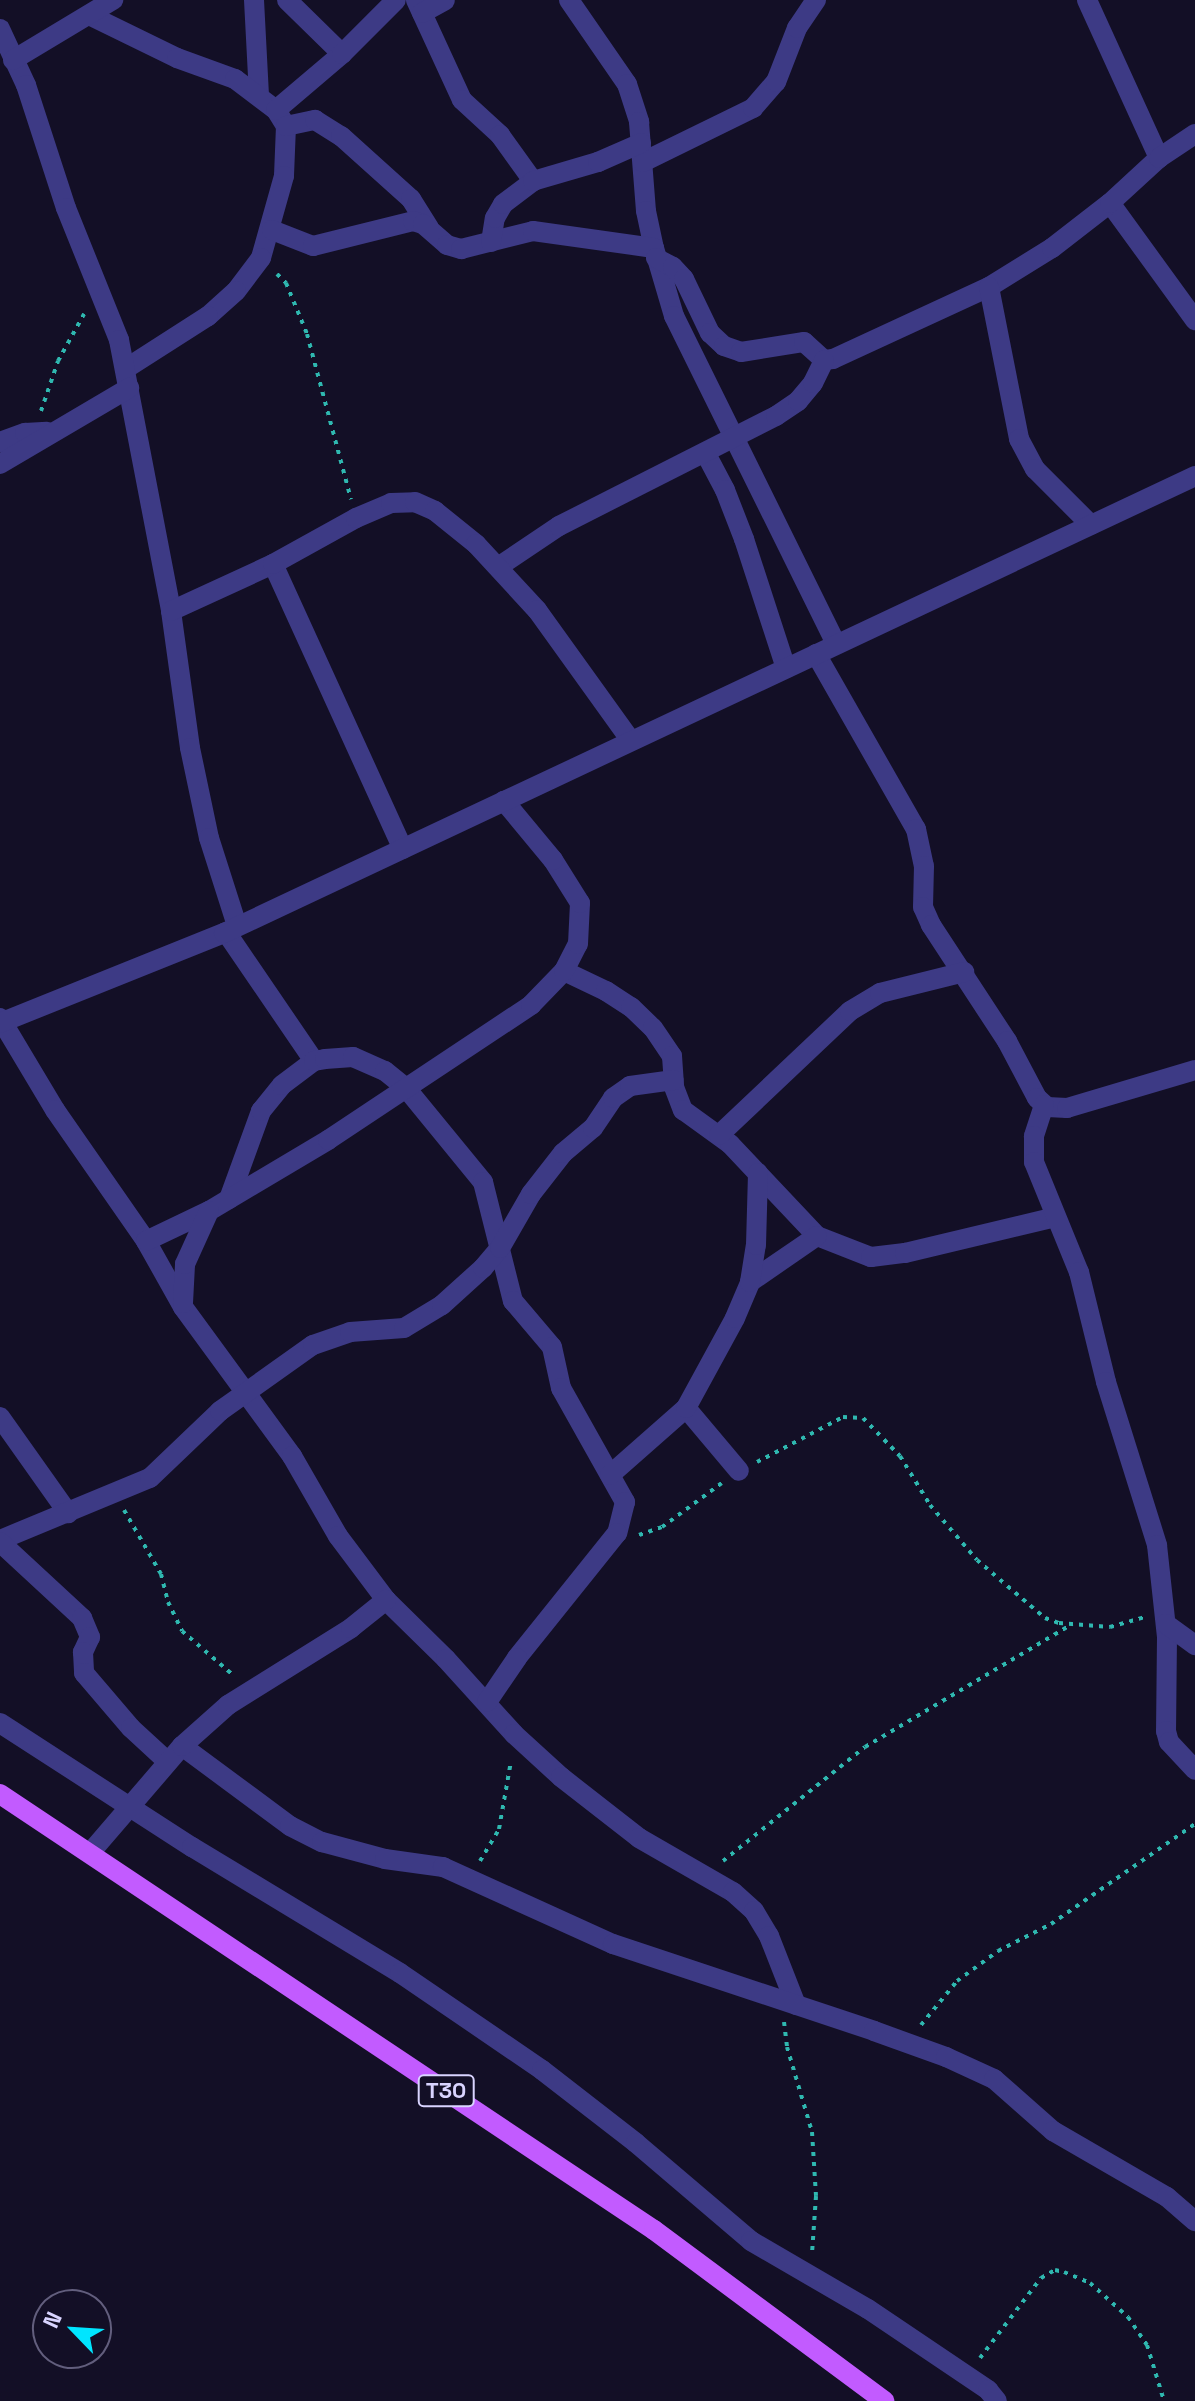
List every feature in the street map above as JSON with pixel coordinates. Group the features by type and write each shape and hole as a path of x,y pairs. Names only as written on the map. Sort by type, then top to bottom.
{"main road":[{"name":"T30","path":"0,1794 654,2230 884,2401"}],"street":[{"path":"13,60 113,0"},
{"path":"254,0 259,96"},
{"path":"287,0 342,54"},
{"path":"0,464 43,432 127,379 236,291 261,258 272,230 284,176 281,118 396,0"},
{"path":"445,0 419,7 462,100 500,135 533,181"},
{"path":"569,0 627,84 639,122 646,211 674,316 836,644"},
{"path":"491,242 495,218 503,204 533,181 642,152 753,108 776,82 797,28 816,0"},
{"path":"1087,0 1159,158"},
{"path":"89,15 177,58 235,79 259,96 281,118 315,120 333,130 411,199 429,228 447,245 461,249 533,231 655,253 684,279 710,333 724,346 741,352 804,342 824,360"},
{"path":"0,29 26,85 66,208 119,340 171,611 196,778 231,929 314,1061"},
{"path":"498,567 559,526 706,454 798,401 813,383 824,360 854,351 989,287 1052,248 1110,203 1159,158 1195,134"},
{"path":"1110,203 1195,320"},
{"path":"272,230 313,246 413,221 429,228"},
{"path":"989,287 1019,439 1035,469 1091,525"},
{"path":"0,442 43,432"},
{"path":"706,454 730,502 786,668"},
{"path":"790,2003 769,1936 754,1911 733,1892 639,1838 561,1777 514,1734 487,1702 386,1600 338,1536 292,1456 247,1391 183,1307 146,1241 55,1110 1,1021 231,929 1195,476"},
{"path":"171,611 273,564 356,518 391,503 415,502 435,511 476,544 537,610 631,741"},
{"path":"273,564 403,849"},
{"path":"816,654 916,829 924,866 923,907 931,925 1007,1041 1027,1084 1044,1105 1056,1109 1067,1108 1195,1070"},
{"path":"146,1241 209,1211 328,1140 531,1005 564,971 578,944 580,903 553,860 504,801"},
{"path":"564,971 606,991 653,1028 672,1056 676,1098 683,1110 719,1135 817,1236 871,1257 905,1253 1056,1217"},
{"path":"719,1135 850,1011 880,993 964,972"},
{"path":"229,1199 261,1111 282,1085 314,1061 353,1057 385,1071 406,1088 483,1182 513,1301 552,1347 561,1388 625,1502 617,1533 517,1658 487,1702"},
{"path":"674,1080 630,1086 613,1098 593,1128 563,1153 518,1211 500,1248 463,1287 416,1321 393,1331 332,1336 313,1345 220,1411 150,1478 116,1495 0,1541 82,1618 90,1637 83,1652 84,1673 131,1728 290,1826 322,1842 385,1859 443,1867 469,1876 613,1944 907,2043 994,2079 1053,2131 1167,2197 1195,2221"},
{"path":"1044,1105 1032,1149 1079,1272 1106,1382 1157,1545 1165,1616 1166,1731 1169,1742 1195,1770"},
{"path":"610,1475 686,1408 713,1363 750,1282 756,1245 758,1173"},
{"path":"183,1307 181,1288 185,1264 209,1211"},
{"path":"750,1282 817,1236"},
{"path":"686,1408 739,1471"},
{"path":"0,1417 68,1513"},
{"path":"90,1853 175,1754 250,1690 351,1628 386,1600"},
{"path":"1165,1616 1195,1645"},
{"path":"0,1723 400,1973 542,2070 636,2143 751,2241 868,2309 967,2376 997,2401"}],"path":[{"path":"261,258 286,283 307,334 356,518"},
{"path":"43,432 69,336 99,292"},
{"path":"617,1533 637,1535 662,1527 739,1471 843,1417 863,1418 900,1456 930,1505 977,1560 1045,1618 1072,1624 1124,1626 1165,1616"},
{"path":"116,1495 153,1557 172,1614 182,1631 250,1690"},
{"path":"706,1875 865,1747 1072,1624"},
{"path":"469,1876 499,1829 514,1734"},
{"path":"907,2043 957,1981 998,1951 1051,1924 1195,1824"},
{"path":"790,2003 787,2047 812,2132 816,2196 811,2275"},
{"path":"967,2376 1041,2278 1055,2270 1090,2283 1128,2317 1147,2345 1164,2401"}]}
